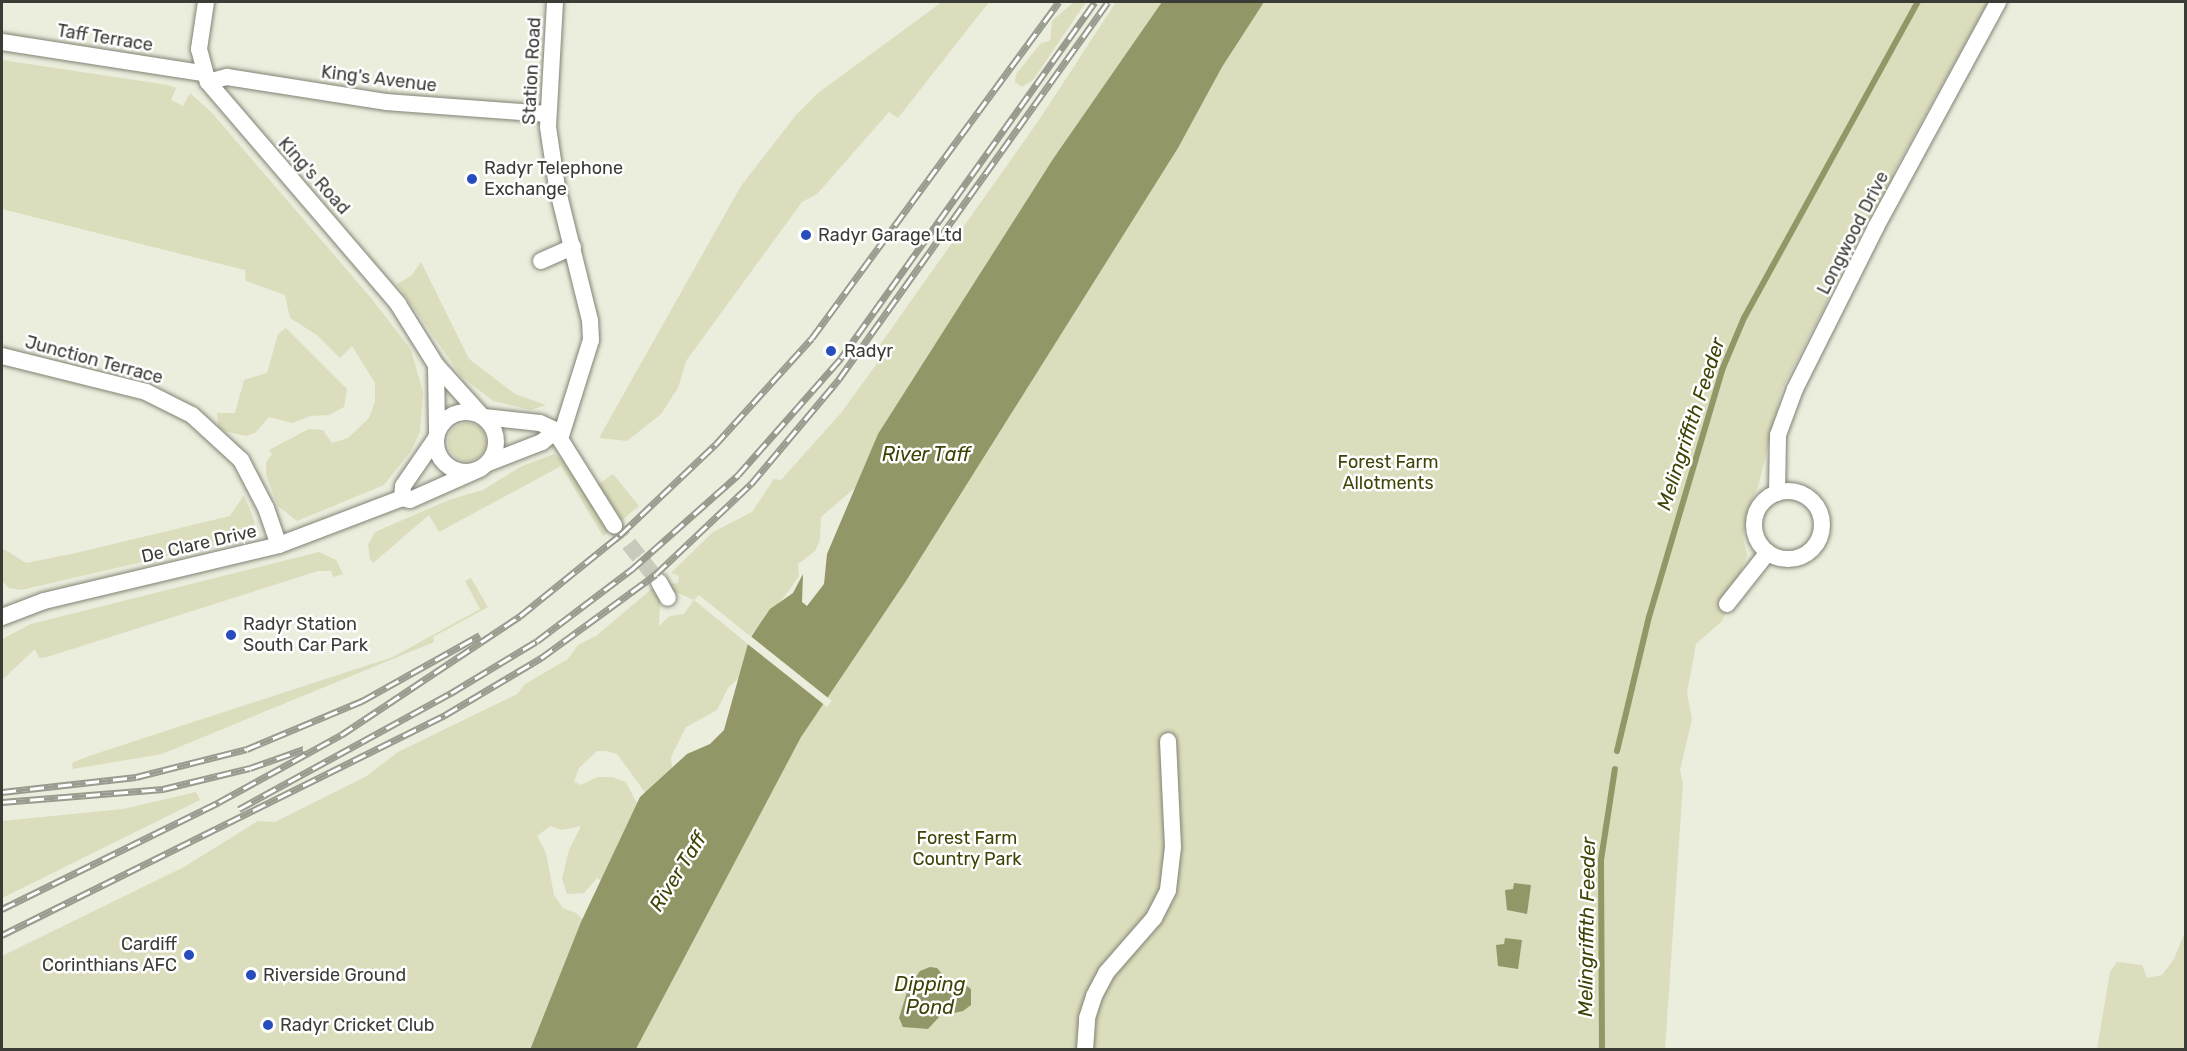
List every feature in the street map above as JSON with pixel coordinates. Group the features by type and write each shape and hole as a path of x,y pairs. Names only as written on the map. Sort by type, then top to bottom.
{"street":[{"path":"206,2 199,49 206,78"},
{"name":"Station Road","path":"555,2 547,114 557,187 591,320 591,340 582,374 557,432"},
{"name":"Longwood Drive","path":"1777,492 1778,435 1795,389 1882,216 1998,2"},
{"name":"Taff Terrace","path":"2,42 206,78"},
{"name":"King's Avenue","path":"206,78 224,77 387,102 547,114"},
{"name":"King's Road","path":"206,78 398,304 436,365 483,416"},
{"path":"541,261 573,247"},
{"name":"Junction Terrace","path":"2,356 146,392 192,415 241,460 266,508 279,545"},
{"path":"436,365 438,454 451,468 470,472 542,442 557,432"},
{"path":"402,498 403,486 436,434 457,412 540,423 557,432 566,454 614,525"},
{"path":"483,416 496,436 484,466"},
{"name":"De Clare Drive","path":"4,611 279,545 340,525 402,498 410,500 484,466"},
{"path":"1789,491 1811,500 1821,519 1822,531 1818,542 1800,558 1778,559 1768,552 1759,545 1754,518 1762,503 1777,492 1789,491"},
{"path":"1727,604 1768,552"},
{"path":"659,582 668,598"},
{"path":"1085,1050 1087,1018 1094,996 1106,973 1154,918 1168,890 1173,847 1168,741"}],"green space":[{"path":"942,2 989,2 898,118 889,112 817,194 802,202 686,361 678,388 661,414 627,441 599,438 741,186 796,115 818,93"},
{"path":"1074,2 1086,2 1033,80 1022,87 1015,82 1016,74 1041,43 1050,41 1052,21"},
{"path":"1116,2 1179,2 865,479 821,517 820,540 815,551 798,564 799,576 788,592 750,636 699,595 694,600 669,589 670,584 678,583 679,576 671,573 713,532 752,512 774,479 781,480 841,413 883,355 877,349 1039,120"},
{"path":"1254,2 1988,2 1893,173 1896,182 1883,210 1872,214 1782,389 1743,537 1747,555 1739,575 1722,596 1726,613 1722,621 1696,644 1687,693 1692,719 1680,770 1683,783 1665,1049 620,1050 637,1048 653,1015 646,1007 781,773 791,741 991,445 1127,225"},
{"path":"2,60 168,85 176,88 171,100 183,106 190,93 212,113 372,299 411,350 423,392 420,432 411,451 384,485 297,521 278,506 266,475 266,462 272,454 269,450 309,429 323,430 332,443 348,438 369,418 375,401 375,383 352,346 340,358 317,335 290,318 285,295 246,281 245,270 2,209"},
{"path":"421,262 469,359 515,394 546,405 531,410 493,401 461,376 397,284 411,276"},
{"path":"286,328 347,389 344,407 329,415 311,416 292,423 269,417 255,433 246,436 224,431 218,426 217,413 235,413 244,380 267,373 278,334"},
{"path":"467,423 480,429 486,442 480,455 467,461 454,455 448,442 454,429"},
{"path":"554,454 563,461 611,530 603,536 561,466 439,532 429,515 373,563 370,559 368,545 375,532 451,499 483,490 520,467"},
{"path":"613,474 639,506 622,520 597,485"},
{"path":"244,495 255,523 251,532 237,540 21,590 9,588 2,581 2,548 26,563 76,553 230,516"},
{"path":"319,552 336,560 343,574 333,577 331,571 318,571 47,657 39,658 35,649 2,680 2,639 31,624"},
{"path":"471,578 488,607 433,637 434,642 162,754 73,769 72,763 89,756 393,657 480,609 465,581"},
{"path":"655,586 660,600 659,626 670,616 684,614 694,600 748,644 750,653 748,669 728,688 717,710 686,727 671,757 673,779 647,795 617,754 597,751 579,768 574,782 581,785 598,777 612,777 626,782 635,800 652,817 608,885 597,878 584,893 567,894 562,879 569,850 581,826 562,830 550,826 537,836 546,853 554,895 563,908 576,913 591,928 551,1049 2,1049 2,956 184,867 258,821 275,822 367,776 398,752 517,694 525,684 568,659 578,645 596,636"},
{"path":"196,792 200,800 2,898 2,821 123,809"},
{"path":"2185,932 2185,1049 2097,1049 2110,972 2117,962 2142,965 2147,978 2162,975 2174,959"}],"water":[{"name":"River Taff","path":"1162,2 1264,2 1222,67 1178,148 906,581 801,737 636,1049 530,1050 581,922 640,797 687,754 710,744 724,730 749,640 770,609 793,593 803,574 802,602 807,606 824,584 827,554 878,434 1053,159"},
{"path":"1514,883 1531,885 1527,914 1507,910 1505,890 1513,889"},
{"path":"1505,938 1522,940 1518,969 1498,966 1496,945 1504,944"},
{"name":"Dipping Pond","path":"930,967 937,968 949,982 959,980 971,989 971,1005 963,1011 940,1016 928,1029 903,1027 899,1018 908,989 920,971"}],"pier":[{"path":"748,634 832,701 827,707 745,642"}],"waterway":[{"name":"Melingriffith Feeder","path":"1617,751 1649,617 1722,370 1744,318 1918,2"},
{"name":"Melingriffith Feeder","path":"1602,1050 1601,860 1615,769"}],"tunnel":[{"path":"614,525 659,582"}],"railway":[{"path":"2,909 219,802 341,735 520,616 620,535 715,445 812,338 1059,2"},
{"path":"239,809 451,693 537,641 631,570 738,475 841,358 1095,2"},
{"path":"2,935 445,715 541,658 656,574 751,484 839,379 1108,2"},
{"path":"2,792 136,777 247,749 362,701 480,635"},
{"path":"2,802 163,789 250,768 304,749"}],"place":[{"name":"Radyr Telephone Exchange","path":"472,179"},
{"name":"Radyr Garage Ltd","path":"806,235"},
{"name":"Radyr","path":"831,351"},
{"name":"Radyr Station South Car Park","path":"231,635"},
{"name":"Cardiff Corinthians AFC","path":"189,955"},
{"name":"Riverside Ground","path":"251,975"},
{"name":"Radyr Cricket Club","path":"268,1025"}],"park label":[{"name":"Forest Farm Allotments","path":"1388,473"},
{"name":"Forest Farm Country Park","path":"967,849"}]}
